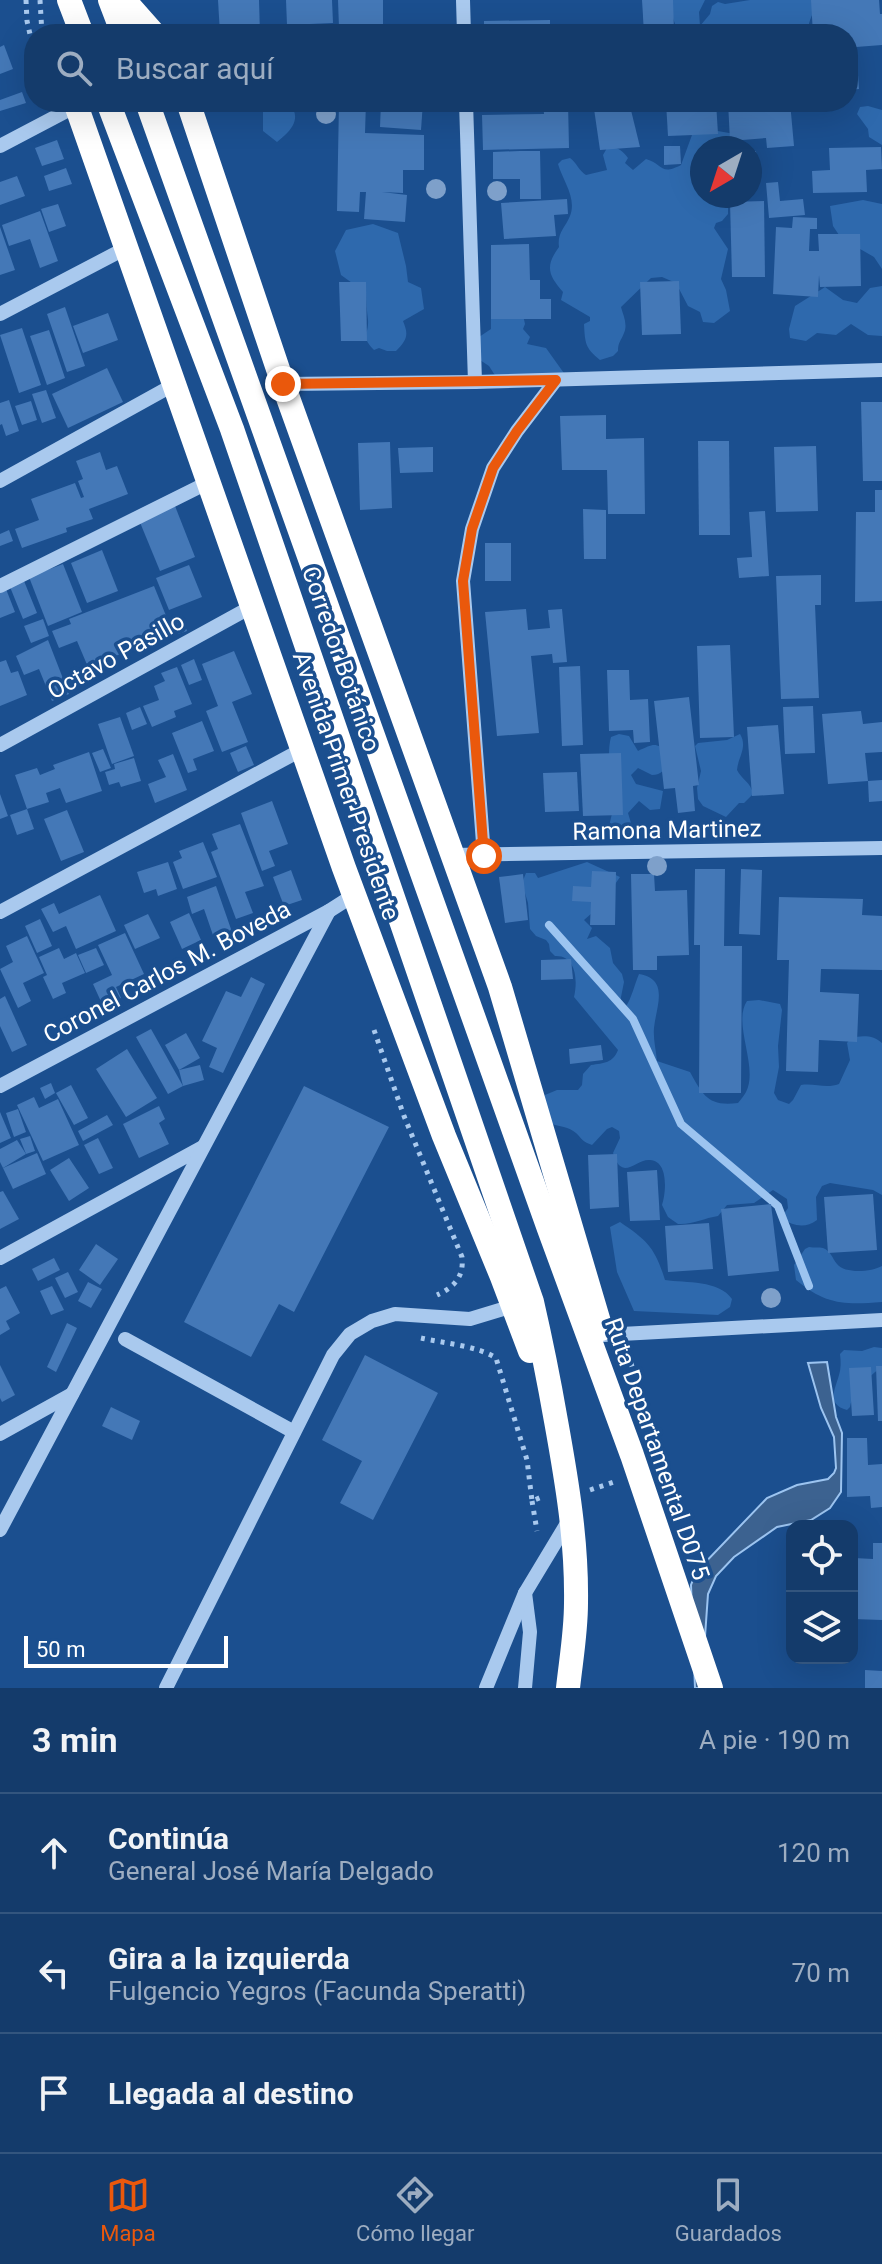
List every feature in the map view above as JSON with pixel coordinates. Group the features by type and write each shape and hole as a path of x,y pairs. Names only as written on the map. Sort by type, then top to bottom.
{"highway":[{"path":"70,0 70,24"},
{"path":"70,0 78,24"},
{"path":"110,0 119,24"},
{"path":"124,0 145,24"},
{"name":"Avenida Primer Presidente","path":"78,112 354,895 444,1136 526,1340 570,1499"},
{"name":"Corredor Botánico","path":"112,112 232,429 511,1237 532,1302 547,1367 570,1499"},
{"name":"Corredor Botánico","path":"151,112 549,1229"},
{"path":"191,112 283,384 500,987 603,1335 634,1465"},
{"name":"Ruta Departamental D075","path":"549,1229 711,1688"},
{"path":"568,1688 577,1602 570,1499"}],"street":[{"path":"463,0 464,24"},
{"path":"0,146 61,112"},
{"path":"466,112 475,382"},
{"path":"0,314 126,248"},
{"path":"283,384 475,382 882,370"},
{"path":"484,856 463,581 472,529 493,468 556,380"},
{"path":"0,481 175,384"},
{"path":"0,586 209,482"},
{"name":"Octavo Pasillo","path":"0,745 253,606"},
{"path":"0,912 303,749"},
{"name":"Ramona Martinez","path":"453,855 882,848"},
{"name":"Coronel Carlos M. Boveda","path":"0,1086 354,895"},
{"path":"0,1530 329,911"},
{"path":"0,1258 204,1147"},
{"path":"166,1688 333,1355 350,1334 372,1321 395,1314 470,1319 513,1306"},
{"path":"603,1335 882,1320"},
{"path":"125,1339 294,1432"},
{"path":"0,1434 72,1394"},
{"path":"486,1688 525,1593 570,1499"},
{"path":"525,1593 530,1632 525,1688"}],"path":[{"path":"26,0 28,24"},
{"path":"40,0 41,24"},
{"path":"544,1496 570,1499 634,1465"}],"shaded area":[{"path":"667,0 705,0 699,12 700,24 675,24"},
{"path":"817,0 809,24 702,24 712,6 718,2"},
{"path":"860,107 882,110 882,145 869,137 868,129 857,114"},
{"path":"263,112 295,113 294,124 277,142 263,131"},
{"path":"706,129 735,136 692,136"},
{"path":"690,140 690,208 728,208 728,214 714,228 728,249 721,279 730,311 714,323 703,322 700,312 688,306 676,283 662,277 651,278 621,307 626,326 618,351 600,360 591,352 586,341 584,324 590,321 590,317 561,300 563,292 550,270 559,247 560,234 572,209 571,196 558,164 570,158 586,175 607,170 603,155 607,148 611,148 624,153 628,158 625,163 633,170 646,159 665,169 681,165"},
{"path":"863,200 882,204 882,269 874,257 841,238 833,226 830,206"},
{"path":"373,224 398,233 408,282 421,288 424,309 403,321 406,337 396,351 374,350 367,342 366,293 341,275 335,251 346,230"},
{"path":"882,286 882,336 868,335 851,324 836,335 817,333 806,341 790,338 795,306 825,287 843,300 857,303 870,288"},
{"path":"491,311 523,315 523,329 530,337 527,344 546,348 566,376 498,380 489,366 480,360 479,337 491,329"},
{"path":"619,734 629,736 638,751 654,745 669,752 665,768 660,773 652,775 638,768 631,775 636,784 663,791 660,809 650,810 639,801 628,813 634,833 623,841 613,838 610,825 613,798 609,746 611,737"},
{"path":"740,734 743,748 737,770 753,794 726,817 703,806 698,799 701,771 695,746 727,740"},
{"path":"587,862 620,877 600,906 584,920 592,928 587,939 596,936 610,948 613,963 624,982 620,1002 626,1006 639,974 655,982 659,995 654,1032 657,1061 690,1072 708,1098 720,1103 738,1103 746,1092 750,1070 742,1021 747,1001 780,1004 779,1067 774,1093 778,1100 789,1104 801,1085 839,1084 850,1060 847,1043 851,1038 868,1036 882,1043 882,1195 873,1190 830,1183 822,1186 816,1197 817,1220 808,1225 799,1225 781,1218 788,1208 787,1199 773,1190 754,1203 727,1205 718,1216 678,1224 668,1217 662,1205 665,1186 660,1166 647,1160 625,1168 617,1162 613,1153 620,1138 619,1131 612,1127 607,1129 592,1145 570,1129 551,1124 543,1104 545,1095 557,1090 578,1090 583,1074 591,1065 611,1060 618,1050 574,997 576,983 571,964 555,956 546,940 530,929 528,903 522,883 526,873 535,873 538,878"},
{"path":"620,1222 649,1246 665,1280 719,1288 732,1299 730,1307 718,1315 634,1311 617,1272 610,1227"},
{"path":"809,1247 826,1249 837,1264 852,1271 882,1266 882,1302 836,1302 796,1280 794,1265"},
{"path":"882,1348 882,1366 858,1389 847,1410 840,1407 834,1396 840,1354 844,1350 862,1351"},
{"path":"827,1362 836,1417 842,1433 841,1492 830,1508 811,1520 786,1520 786,1525 777,1527 734,1557 716,1576 708,1594 704,1688 695,1688 691,1585 696,1572 767,1498 797,1485 828,1479 836,1468 834,1437 821,1408 808,1363"}],"building":[{"path":"218,0 259,0 260,24 219,24"},
{"path":"286,0 332,0 333,23 287,24"},
{"path":"338,0 383,0 383,24 339,24"},
{"path":"642,0 673,0 674,24 643,24"},
{"path":"811,0 879,0 882,45 858,47 858,24 812,24"},
{"path":"550,20 550,24 484,24 484,21"},
{"path":"4,45 13,69 0,74 0,47"},
{"path":"22,92 24,104 0,111 0,100"},
{"path":"339,112 366,112 365,133 424,135 424,170 403,170 403,193 382,192 407,195 405,222 364,219 366,192 360,192 359,212 337,211"},
{"path":"381,112 422,112 421,130 380,127"},
{"path":"568,112 569,148 483,150 482,115"},
{"path":"594,112 631,112 640,147 600,150"},
{"path":"667,112 717,112 718,134 668,136"},
{"path":"729,112 791,112 794,146 767,148 766,138 730,136"},
{"path":"57,140 64,159 42,166 35,148"},
{"path":"664,146 680,146 681,164 664,165"},
{"path":"881,147 882,169 866,170 867,192 813,193 812,171 830,170 829,148"},
{"path":"540,151 541,199 520,199 520,179 493,179 493,152"},
{"path":"66,168 72,184 49,191 44,176"},
{"path":"17,176 25,196 0,205 0,182"},
{"path":"778,182 780,201 803,199 805,215 769,218 766,183"},
{"path":"567,199 568,214 554,215 556,236 504,239 501,203"},
{"path":"762,201 765,277 732,277 730,208 762,208"},
{"path":"58,204 66,226 49,232 41,209"},
{"path":"40,211 58,261 40,268 30,239 9,246 2,225"},
{"path":"793,217 817,218 817,229 810,229 809,251 819,251 818,234 860,234 861,286 820,287 819,275 818,297 773,294 776,227 792,228"},
{"path":"0,227 15,270 0,275"},
{"path":"529,244 530,280 540,280 540,299 551,299 551,319 491,319 491,245"},
{"path":"679,281 681,334 642,335 640,282"},
{"path":"339,282 366,282 367,341 341,341"},
{"path":"65,307 85,366 67,372 47,314"},
{"path":"108,313 118,340 83,353 73,326"},
{"path":"22,328 41,385 19,393 0,335"},
{"path":"49,330 65,378 47,385 30,336"},
{"path":"107,368 123,402 68,428 52,394"},
{"path":"46,390 56,418 42,423 32,394"},
{"path":"9,400 19,431 6,436 0,425 0,403"},
{"path":"31,401 37,420 22,425 15,406"},
{"path":"861,402 882,402 882,481 863,481"},
{"path":"606,415 606,439 644,438 645,514 608,514 607,470 562,470 560,416"},
{"path":"698,441 729,441 730,535 699,535"},
{"path":"390,442 392,508 360,510 358,443"},
{"path":"816,446 818,511 776,512 774,447"},
{"path":"433,447 433,472 400,473 398,448"},
{"path":"100,452 106,470 117,466 128,494 89,509 93,519 22,548 15,529 39,520 31,499 75,483 81,498 84,497 78,481 83,479 76,461"},
{"path":"875,490 882,490 882,601 855,602 856,512 875,512"},
{"path":"175,506 195,557 160,571 139,520"},
{"path":"583,509 606,510 606,559 584,559"},
{"path":"765,511 769,576 739,578 737,558 752,557 749,512"},
{"path":"9,530 13,541 0,546 0,534"},
{"path":"485,543 511,543 511,581 485,581"},
{"path":"102,550 118,591 87,603 71,563"},
{"path":"63,564 82,612 48,626 29,577"},
{"path":"189,565 202,597 169,610 156,578"},
{"path":"821,575 821,605 815,605 819,698 781,699 776,576"},
{"path":"24,581 37,613 23,619 10,587"},
{"path":"154,586 173,633 88,667 77,641 59,648 52,631 71,624 69,619"},
{"path":"6,589 15,612 0,618 0,591"},
{"path":"526,609 528,630 550,628 548,610 562,609 567,662 553,663 552,654 531,656 539,733 497,736 485,612"},
{"path":"181,615 187,631 178,634 171,619"},
{"path":"43,619 49,636 31,643 24,626"},
{"path":"48,640 69,694 52,701 39,669 24,675 16,656"},
{"path":"730,645 734,737 700,738 697,646"},
{"path":"234,651 252,694 232,702 248,742 222,752 206,711 218,706 202,664"},
{"path":"194,659 202,680 189,685 181,665"},
{"path":"6,660 11,673 18,671 27,695 0,706 0,662"},
{"path":"580,666 583,745 562,746 559,667"},
{"path":"177,667 192,704 174,711 176,717 152,727 143,706 159,700 154,686 165,681 161,673"},
{"path":"607,670 629,670 630,700 648,699 650,742 634,743 633,730 609,731"},
{"path":"689,697 699,785 693,786 695,811 678,813 675,788 664,789 654,701"},
{"path":"813,706 815,753 785,754 783,707"},
{"path":"140,707 147,724 132,730 126,713"},
{"path":"861,711 863,724 882,722 882,752 865,753 868,781 828,784 822,714"},
{"path":"120,717 134,756 112,764 98,724"},
{"path":"202,721 214,751 193,759 197,770 188,773 172,733"},
{"path":"778,725 784,794 752,796 747,727"},
{"path":"246,746 254,765 238,772 230,753"},
{"path":"103,749 111,768 100,772 92,753"},
{"path":"89,752 102,791 66,803 60,788 46,793 49,802 27,809 15,775 37,768 40,775 55,769 53,765"},
{"path":"621,753 623,815 583,816 580,754"},
{"path":"173,754 187,790 155,803 148,784 166,777 158,760"},
{"path":"134,758 141,781 121,787 119,782 109,785 105,772 115,769 114,764"},
{"path":"577,772 579,811 545,812 543,773"},
{"path":"882,780 882,801 869,802 868,781"},
{"path":"0,794 8,816 0,819"},
{"path":"272,801 288,844 269,851 275,866 262,871 241,813"},
{"path":"27,809 34,829 17,835 10,815"},
{"path":"67,810 84,852 61,861 44,819"},
{"path":"240,824 264,886 245,892 253,913 236,919 211,852 218,849 212,834"},
{"path":"203,842 217,877 183,889 173,862 182,858 179,851"},
{"path":"168,862 177,889 158,896 156,889 144,893 137,872"},
{"path":"695,869 725,869 724,946 742,946 741,1093 699,1093 700,945 694,945"},
{"path":"741,869 762,870 760,935 739,934"},
{"path":"291,870 302,900 284,906 273,877"},
{"path":"592,871 616,872 615,925 590,925 591,902 572,901 573,886 591,887"},
{"path":"523,874 528,920 505,923 499,877"},
{"path":"631,874 654,874 655,891 687,890 689,955 657,956 657,970 633,970"},
{"path":"216,886 232,932 214,938 204,909 192,914 187,897"},
{"path":"100,895 116,931 76,949 66,926 53,932 41,909 54,903 59,914"},
{"path":"779,897 863,899 862,915 882,916 882,970 821,969 820,992 859,994 857,1042 819,1040 818,1072 786,1071 789,960 777,960"},
{"path":"189,913 201,940 182,949 170,922"},
{"path":"148,914 160,938 135,949 124,925"},
{"path":"40,919 52,946 37,953 25,926"},
{"path":"125,933 144,974 116,987 121,998 103,1006 93,984 112,975 98,945"},
{"path":"27,936 44,973 23,983 31,1001 18,1008 0,969 13,962 6,946"},
{"path":"59,948 64,959 76,953 85,973 62,983 66,993 53,999 43,977 47,975 39,957"},
{"path":"96,948 104,965 86,973 78,955"},
{"path":"571,959 573,979 541,980 541,960"},
{"path":"251,977 265,984 223,1073 209,1067 217,1048 202,1041 226,991 241,997"},
{"path":"5,996 27,1045 12,1052 0,1026 0,999"},
{"path":"151,1029 183,1086 168,1094 136,1037"},
{"path":"186,1033 200,1058 179,1070 165,1045"},
{"path":"601,1045 603,1060 570,1064 569,1049"},
{"path":"127,1049 157,1098 126,1117 96,1069"},
{"path":"200,1065 204,1080 183,1086 179,1070"},
{"path":"51,1083 55,1093 45,1099 40,1088"},
{"path":"71,1085 88,1118 74,1125 56,1093"},
{"path":"304,1086 389,1127 294,1312 279,1304 251,1357 184,1322"},
{"path":"34,1097 39,1108 58,1099 79,1145 43,1161 17,1105"},
{"path":"159,1106 165,1119 159,1123 169,1144 139,1158 123,1124"},
{"path":"18,1109 26,1132 14,1137 6,1113"},
{"path":"0,1112 11,1138 0,1143"},
{"path":"107,1115 113,1125 83,1141 78,1131"},
{"path":"30,1136 35,1151 26,1154 20,1139"},
{"path":"98,1138 113,1168 99,1174 84,1145"},
{"path":"17,1140 26,1154 3,1168 0,1149"},
{"path":"37,1153 46,1174 13,1189 3,1168"},
{"path":"617,1154 619,1207 590,1209 588,1155"},
{"path":"69,1158 89,1188 69,1201 50,1170"},
{"path":"657,1170 660,1220 630,1221 627,1172"},
{"path":"3,1191 19,1219 0,1229 0,1192"},
{"path":"873,1194 877,1250 828,1253 824,1197"},
{"path":"771,1204 779,1271 728,1276 721,1209"},
{"path":"709,1223 713,1269 668,1272 665,1226"},
{"path":"96,1244 118,1259 100,1285 79,1270"},
{"path":"54,1258 60,1270 38,1281 32,1269"},
{"path":"68,1272 78,1292 65,1298 55,1278"},
{"path":"88,1282 102,1289 91,1308 78,1301"},
{"path":"6,1286 20,1313 6,1321 10,1329 0,1335 0,1289"},
{"path":"52,1286 64,1310 51,1315 40,1291"},
{"path":"67,1323 77,1328 56,1372 47,1367"},
{"path":"365,1355 438,1393 373,1520 340,1503 362,1461 322,1440"},
{"path":"0,1365 15,1395 2,1402 0,1398"},
{"path":"876,1366 882,1366 882,1421 878,1421"},
{"path":"871,1367 874,1415 852,1416 849,1368"},
{"path":"111,1407 140,1421 132,1440 102,1426"},
{"path":"847,1438 867,1438 868,1465 882,1464 882,1507 871,1508 870,1496 847,1497"},
{"path":"873,1543 882,1543 882,1620 858,1619 858,1558 873,1559"},
{"path":"865,1670 882,1671 882,1688 865,1688"}],"waterway":[{"path":"549,925 633,1019 681,1124 778,1206 809,1286"}],"route":[{"path":"283,384 556,380 493,468 472,529 463,581 484,856"}]}
